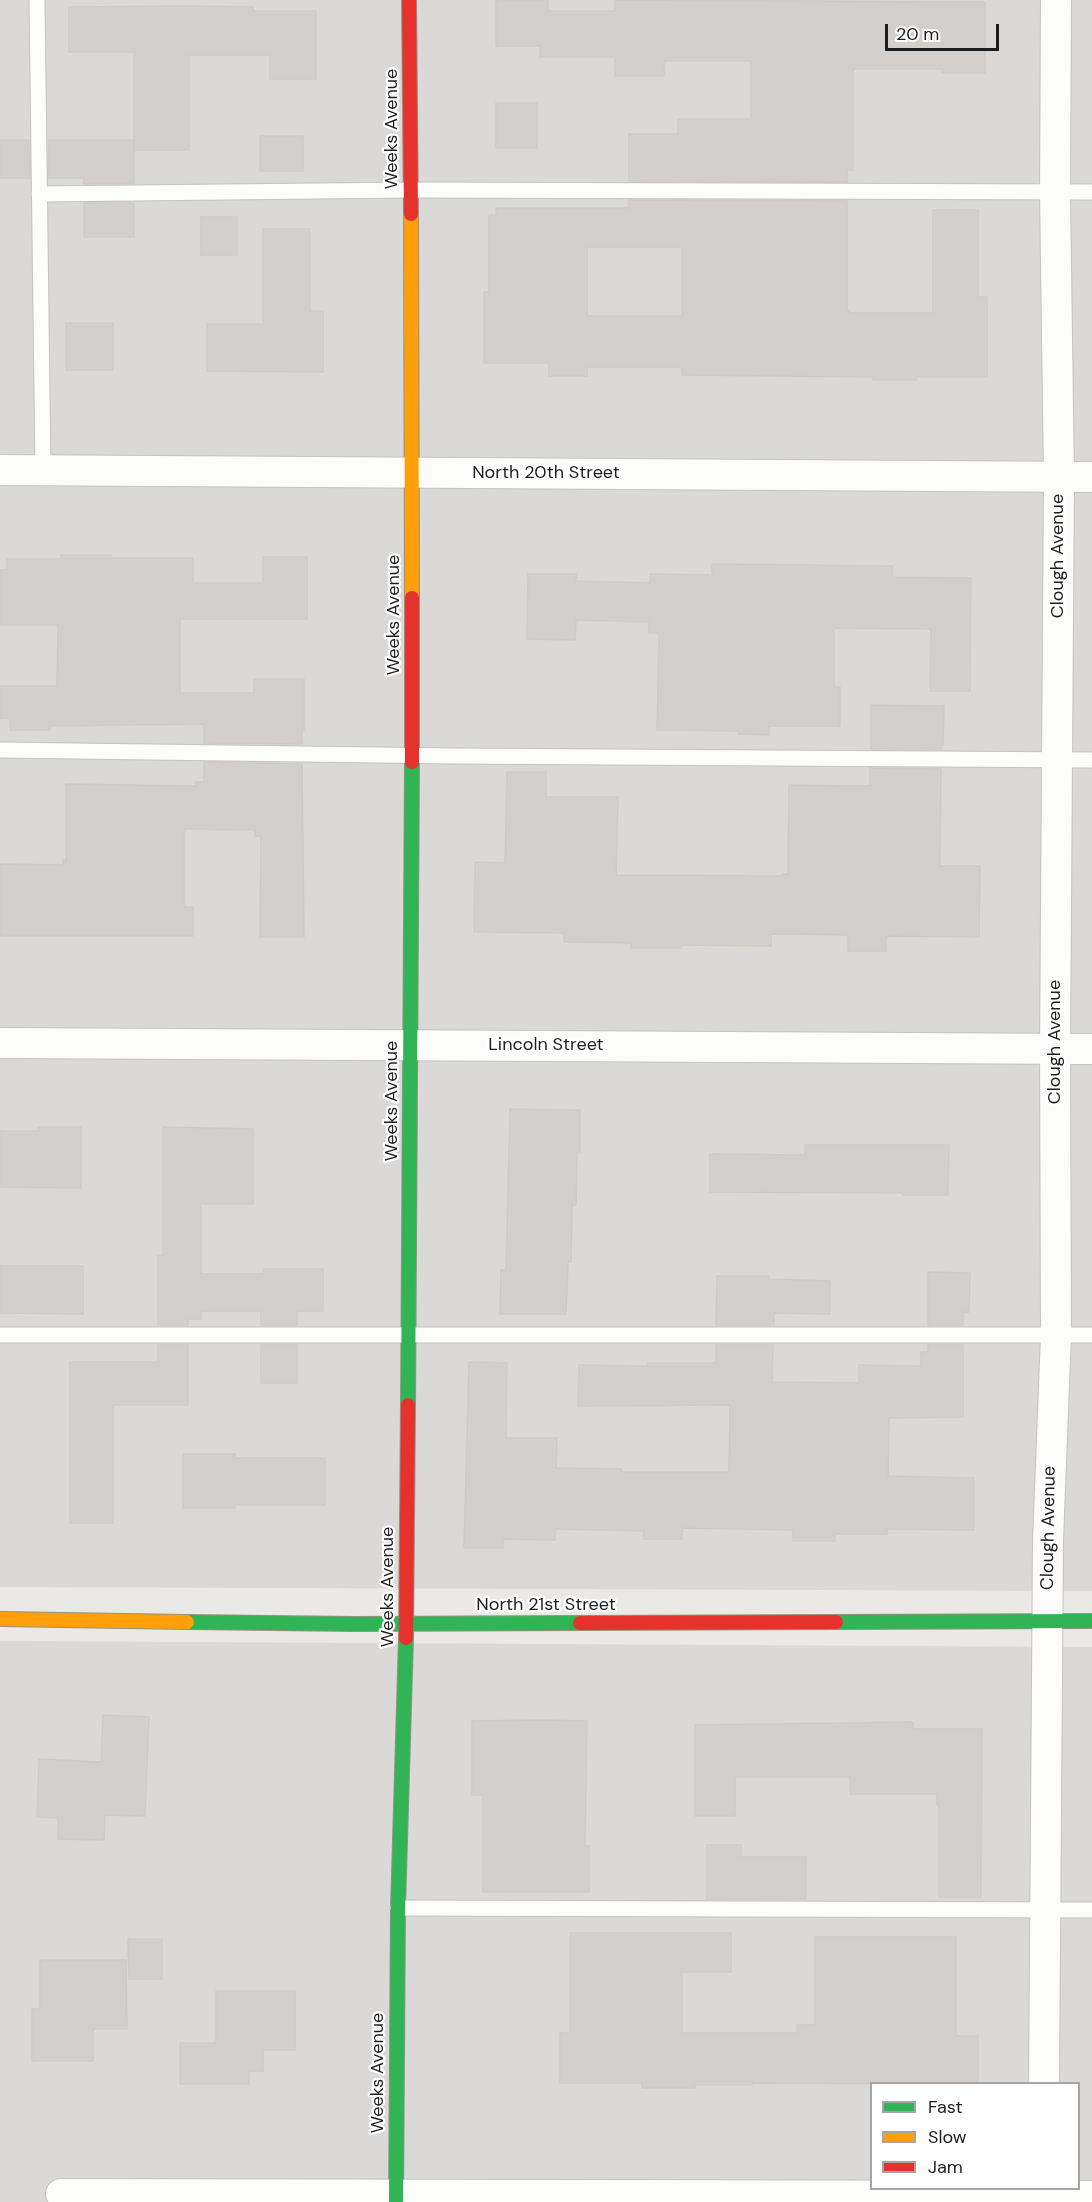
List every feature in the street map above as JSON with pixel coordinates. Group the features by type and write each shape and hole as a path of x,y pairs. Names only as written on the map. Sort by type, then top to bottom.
{"street":[{"name":"Weeks Avenue","path":"396,2199 398,1908 406,1623 411,1044 412,473 409,0"},
{"name":"Clough Avenue","path":"1044,2082 1048,1541 1056,1335 1055,1049 1059,477 1055,192 1056,0"},
{"name":"North 20th Street","path":"0,470 1092,477"},
{"name":"Lincoln Street","path":"0,1042 1092,1049"},
{"name":"North 21st Street","path":"0,1619 406,1623 1092,1621"},
{"path":"61,2194 396,2199 1092,2196"}],"lane":[{"path":"37,0 43,471"},
{"path":"39,194 410,190 1092,192"},
{"path":"0,750 412,756 1092,760"},
{"path":"0,1335 408,1337 1092,1335"},
{"path":"398,1908 1092,1910"}],"shaded area":[{"path":"0,0 1092,0 1092,1591 0,1587"},
{"path":"0,1641 1092,1647 1092,2202 0,2202"}],"building":[{"path":"496,0 548,0 548,11 615,11 615,0 985,2 985,73 942,73 942,69 853,69 853,170 847,170 847,182 629,181 629,134 678,134 678,119 751,119 751,61 664,61 664,76 615,76 615,57 540,57 540,46 496,46"},
{"path":"69,7 253,7 253,11 316,11 316,79 270,79 270,55 189,55 189,150 134,150 134,52 69,52"},
{"path":"496,103 537,103 537,148 496,148"},
{"path":"260,136 303,136 303,171 260,171"},
{"path":"0,140 29,140 30,178 0,178"},
{"path":"49,140 134,140 134,183 84,184 84,178 49,178"},
{"path":"629,200 847,201 847,311 849,313 933,313 933,210 978,210 978,297 987,297 987,377 916,377 916,380 873,380 873,377 682,375 682,367 587,367 587,376 549,376 549,363 484,363 484,292 489,292 489,215 496,215 496,208 629,208","holes":["587,247 682,247 682,316 587,316"]},
{"path":"84,203 134,203 134,237 84,237"},
{"path":"201,217 237,217 237,255 201,255"},
{"path":"263,229 310,229 310,311 323,311 323,372 207,371 207,324 263,324"},
{"path":"66,323 113,323 113,370 66,370"},
{"path":"61,555 111,555 111,558 193,558 193,583 263,583 263,557 307,557 307,619 180,619 180,693 254,693 254,679 304,679 302,744 204,743 204,724 50,726 50,730 10,730 10,718 0,718 0,686 57,686 58,625 0,625 0,570 7,570 7,559 61,559"},
{"path":"712,564 893,566 892,577 971,578 970,691 930,691 931,629 834,628 834,687 840,687 840,726 769,726 769,735 738,734 738,731 657,730 659,633 649,633 649,622 576,620 575,640 527,639 528,574 576,574 576,581 650,583 650,574 712,575"},
{"path":"871,705 944,706 941,749 871,749"},
{"path":"204,762 302,764 304,937 260,937 261,836 255,836 255,830 184,829 184,907 193,907 193,936 0,936 0,864 63,865 63,860 66,861 66,784 196,786 196,782 204,782"},
{"path":"870,768 941,769 940,866 980,866 979,937 886,936 886,951 848,951 848,935 771,934 771,946 681,945 681,948 631,948 631,943 564,942 564,933 474,932 475,862 505,863 507,772 546,772 546,797 618,797 616,875 783,876 783,874 788,874 789,785 870,786"},
{"path":"510,1109 580,1110 580,1152 577,1152 576,1205 572,1205 571,1262 568,1262 566,1314 500,1314 501,1270 506,1270"},
{"path":"38,1127 81,1127 81,1188 0,1187 0,1131 38,1131"},
{"path":"163,1127 253,1129 253,1204 201,1204 201,1274 264,1274 264,1269 323,1269 323,1311 297,1311 297,1325 261,1325 261,1311 201,1311 201,1319 188,1319 188,1325 158,1325 158,1256 163,1256"},
{"path":"805,1145 949,1145 948,1195 710,1192 710,1154 805,1155"},
{"path":"0,1266 83,1266 83,1314 0,1313"},
{"path":"928,1272 970,1273 969,1312 963,1312 963,1325 928,1325"},
{"path":"717,1276 769,1276 769,1279 830,1281 830,1314 774,1313 774,1325 716,1325"},
{"path":"158,1345 188,1345 188,1405 113,1405 113,1523 70,1523 70,1362 158,1362"},
{"path":"261,1345 297,1345 297,1383 261,1383"},
{"path":"716,1345 773,1345 772,1382 859,1383 859,1365 921,1366 921,1352 928,1352 928,1345 963,1345 963,1417 889,1418 888,1476 974,1478 974,1530 887,1529 887,1534 835,1534 835,1541 793,1541 793,1530 682,1528 682,1539 643,1539 644,1531 555,1529 555,1540 503,1539 503,1548 464,1548 469,1362 507,1363 506,1438 557,1438 556,1468 622,1469 622,1472 729,1472 730,1405 578,1406 579,1365 648,1366 648,1363 716,1363"},
{"path":"183,1454 235,1454 235,1458 325,1458 325,1505 235,1505 235,1508 183,1508"},
{"path":"103,1715 149,1717 145,1816 105,1815 104,1840 58,1839 58,1818 37,1817 39,1759 101,1762"},
{"path":"472,1721 587,1721 585,1846 589,1846 589,1892 483,1892 483,1795 472,1795"},
{"path":"913,1722 913,1729 982,1729 981,1897 939,1897 937,1794 850,1794 850,1777 735,1777 735,1816 695,1816 695,1725"},
{"path":"707,1845 741,1845 741,1857 806,1857 806,1899 707,1899"},
{"path":"570,1933 731,1933 731,1972 682,1972 682,2033 797,2033 797,2025 815,2025 815,1937 956,1937 956,2036 978,2036 978,2082 752,2083 752,2085 695,2085 695,2088 642,2088 642,2083 560,2083 560,2033 570,2033"},
{"path":"128,1939 162,1939 162,1979 129,1979"},
{"path":"40,1960 126,1960 127,2029 93,2029 93,2061 32,2061 32,2009 40,2009"},
{"path":"216,1991 295,1991 295,2050 263,2050 263,2071 249,2071 249,2084 180,2084 180,2043 216,2043"}],"traffic: fast":[{"path":"408,1405 412,762"},
{"path":"836,1622 1092,1621"},
{"path":"187,1622 580,1623"},
{"path":"396,2202 398,1908 406,1638"}],"traffic: slow":[{"path":"411,214 412,598"},
{"path":"0,1619 187,1622"}],"traffic: jam":[{"path":"409,0 411,214"},
{"path":"412,598 412,762"},
{"path":"406,1638 408,1405"},
{"path":"580,1623 836,1622"}]}
